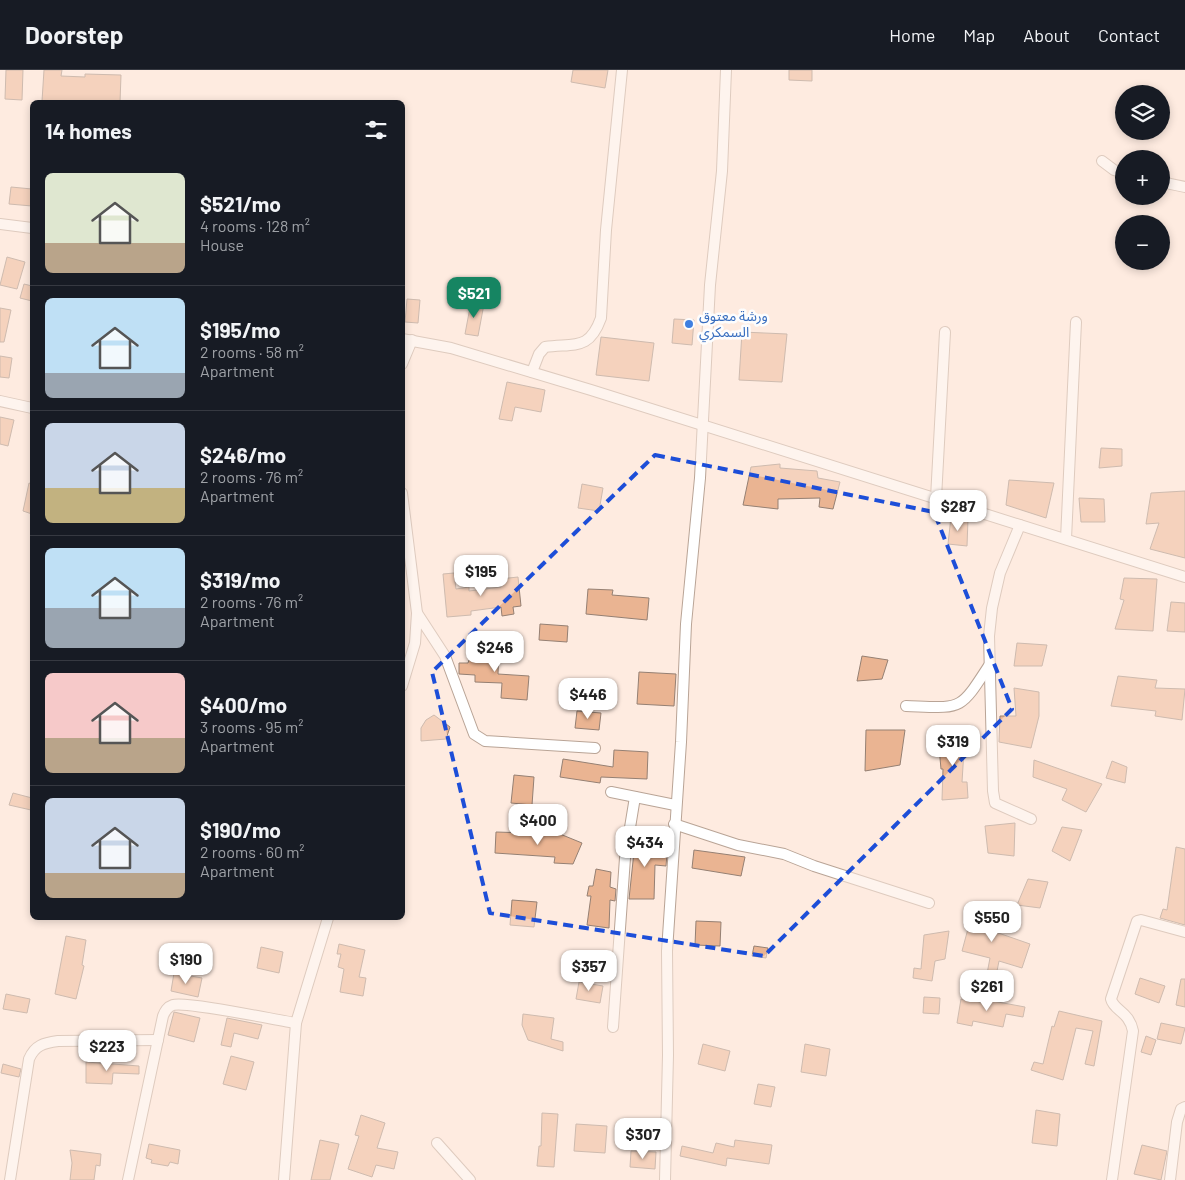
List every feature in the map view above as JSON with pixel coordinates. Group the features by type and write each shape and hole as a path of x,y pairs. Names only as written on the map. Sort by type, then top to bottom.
{"street":[{"path":"532,372 539,354 545,347 584,343 596,331 601,318 606,230 622,70"},
{"path":"665,1180 668,1056 667,950 681,742 686,624 700,478 710,285 722,171 726,70"},
{"path":"1102,161 1115,170"},
{"path":"1170,184 1185,187"},
{"path":"0,224 30,228"},
{"path":"1066,539 1076,322"},
{"path":"936,498 945,332"},
{"path":"407,340 451,348 532,372 1185,576"},
{"path":"0,401 30,408"},
{"path":"405,517 417,613 415,643 406,666"},
{"path":"1020,524 1000,573 992,608 989,636 995,803 1031,820"},
{"path":"417,613 445,656 474,734 485,741 595,748"},
{"path":"906,706 948,708 960,705 972,693 990,664"},
{"path":"611,792 676,805"},
{"path":"613,1027 624,858 635,797"},
{"path":"674,824 738,845 784,854 814,866 929,903"},
{"path":"284,1180 296,1023 327,920"},
{"path":"1112,1180 1134,1031 1127,1014 1112,1003 1111,999 1137,921 1142,920 1185,932"},
{"path":"128,1180 163,1016 167,1009 174,1004 296,1023"},
{"path":"10,1180 29,1059 34,1049 44,1043 58,1041 158,1040"},
{"path":"1170,1180 1177,1122 1181,1109 1185,1107"},
{"path":"437,1143 470,1180"}],"highlighted area":[{"path":"655,455 934,512 1012,709 764,956 490,913 432,672"}],"building":[{"path":"6,70 23,70 22,100 5,99"},
{"path":"44,70 62,70 61,76 85,77 85,74 121,75 120,100 42,100"},
{"path":"573,70 608,70 605,88 571,82"},
{"path":"789,70 812,70 812,81 789,80"},
{"path":"11,187 30,189 30,206 9,204"},
{"path":"7,257 25,262 17,289 0,285"},
{"path":"24,284 30,286 30,300 20,298"},
{"path":"407,299 420,300 418,323 405,322"},
{"path":"471,302 484,304 478,336 465,334"},
{"path":"0,308 11,310 4,342 0,342"},
{"path":"674,319 694,320 692,345 672,343"},
{"path":"742,332 787,334 782,382 739,380"},
{"path":"601,337 654,343 649,381 596,375"},
{"path":"0,356 12,358 9,378 0,377"},
{"path":"507,382 545,390 541,412 515,407 512,421 499,419"},
{"path":"0,417 14,420 8,446 0,444"},
{"path":"1101,448 1122,449 1122,466 1099,468"},
{"path":"780,464 780,468 817,471 818,478 840,482 833,509 819,507 820,498 778,499 778,509 743,505 751,467"},
{"path":"1009,480 1054,483 1046,518 1006,505"},
{"path":"29,483 30,513 23,511"},
{"path":"582,484 603,488 599,511 578,508"},
{"path":"1185,491 1185,558 1150,549 1159,523 1146,524 1151,493"},
{"path":"1079,498 1104,499 1105,522 1081,522"},
{"path":"951,517 968,519 967,546 948,544"},
{"path":"454,573 456,589 469,587 469,591 501,587 500,579 518,577 521,606 513,607 514,614 502,616 501,607 471,611 471,615 447,617 443,574"},
{"path":"1124,578 1157,579 1153,631 1115,629 1124,600 1120,599"},
{"path":"588,589 613,590 612,595 649,598 647,620 586,614"},
{"path":"1171,602 1185,603 1185,632 1167,631"},
{"path":"540,624 568,626 567,642 539,640"},
{"path":"1017,643 1047,645 1042,666 1014,666"},
{"path":"476,645 499,646 498,674 529,676 527,700 501,698 502,683 475,682 475,675 459,674 459,663 468,663 469,660 476,660"},
{"path":"862,656 888,660 882,679 857,681"},
{"path":"639,672 676,674 674,706 637,704"},
{"path":"1118,676 1157,680 1155,688 1185,689 1182,720 1155,716 1156,711 1111,706"},
{"path":"1014,688 1039,692 1039,716 1031,748 999,742 1000,716 1016,716"},
{"path":"577,711 601,713 599,730 575,728"},
{"path":"434,715 450,727 446,739 421,741 421,728 426,720"},
{"path":"866,730 905,730 900,765 865,771"},
{"path":"965,734 962,782 967,782 968,798 942,800 943,769 941,769 938,737"},
{"path":"614,750 648,752 647,779 601,777 600,783 560,777 563,759 613,767"},
{"path":"1034,760 1102,784 1086,812 1062,800 1067,789 1033,777"},
{"path":"1112,761 1127,767 1125,783 1106,778"},
{"path":"514,775 534,777 532,805 511,803"},
{"path":"13,793 30,797 30,810 9,805"},
{"path":"1015,823 1014,856 988,853 985,826"},
{"path":"1062,827 1082,830 1070,861 1052,851"},
{"path":"496,832 560,834 582,843 573,864 554,863 555,857 495,853"},
{"path":"636,833 650,833 649,847 667,854 666,866 655,865 654,899 629,899"},
{"path":"1176,847 1185,849 1185,925 1160,918 1163,909 1167,910"},
{"path":"694,850 745,857 741,876 692,868"},
{"path":"596,869 611,872 610,887 616,889 615,901 610,900 609,928 587,925 591,896 587,896 589,886 593,886"},
{"path":"1028,879 1048,882 1040,908 1017,905"},
{"path":"512,900 537,902 534,927 510,925"},
{"path":"967,905 989,907 984,928 1030,944 1022,968 999,961 995,981 986,979 990,958 962,951 969,925 964,925"},
{"path":"696,921 721,922 720,946 695,945"},
{"path":"949,931 945,959 935,961 932,981 913,978 914,968 921,969 924,935"},
{"path":"66,936 86,940 82,965 84,966 76,999 55,994"},
{"path":"339,944 365,950 359,977 366,978 363,996 340,992 344,969 338,967 341,954 337,954"},
{"path":"754,946 768,948 766,958 752,956"},
{"path":"261,947 283,952 279,973 257,968"},
{"path":"174,973 202,978 198,997 171,991"},
{"path":"1140,978 1165,986 1159,1003 1135,994"},
{"path":"1181,979 1185,979 1185,1007 1176,1005"},
{"path":"579,982 603,986 600,1003 576,999"},
{"path":"6,994 30,999 27,1013 3,1009"},
{"path":"924,997 940,998 939,1014 923,1013"},
{"path":"961,999 987,1003 987,1000 1025,1007 1023,1017 1006,1014 1003,1027 973,1021 972,1026 957,1023"},
{"path":"1059,1011 1102,1021 1094,1066 1085,1064 1093,1031 1076,1028 1063,1080 1031,1070 1034,1062 1043,1064 1052,1026 1054,1027"},
{"path":"174,1012 200,1018 194,1042 168,1035"},
{"path":"523,1014 554,1018 551,1039 563,1042 563,1051 528,1040 522,1025"},
{"path":"227,1018 262,1025 258,1039 234,1033 231,1047 221,1045"},
{"path":"1161,1023 1185,1028 1181,1044 1157,1039"},
{"path":"1146,1036 1156,1040 1151,1055 1141,1052"},
{"path":"703,1044 730,1051 725,1071 698,1064"},
{"path":"805,1044 830,1049 826,1076 801,1072"},
{"path":"231,1056 254,1062 246,1090 223,1084"},
{"path":"86,1062 139,1066 139,1074 113,1073 112,1084 86,1083"},
{"path":"3,1064 21,1069 19,1077 1,1073"},
{"path":"758,1084 775,1087 771,1107 754,1104"},
{"path":"1036,1110 1060,1114 1057,1146 1032,1143"},
{"path":"542,1113 558,1114 554,1167 537,1166 539,1146 541,1146"},
{"path":"361,1115 385,1123 377,1148 398,1152 394,1169 376,1165 372,1177 348,1169 359,1136 355,1135"},
{"path":"576,1124 607,1126 605,1153 574,1151"},
{"path":"320,1140 339,1144 330,1180 311,1180"},
{"path":"735,1140 772,1145 769,1164 727,1158 726,1166 680,1156 682,1146 713,1153 716,1143 734,1147"},
{"path":"149,1144 180,1150 178,1164 170,1162 168,1166 151,1163 152,1160 146,1158"},
{"path":"1142,1145 1167,1151 1161,1180 1134,1174"},
{"path":"70,1150 101,1154 100,1166 96,1165 94,1180 70,1180 72,1163"},
{"path":"631,1151 656,1152 655,1169 630,1167"}],"place":[{"name":"ورشة معتوق السمكري","path":"689,324"}]}
